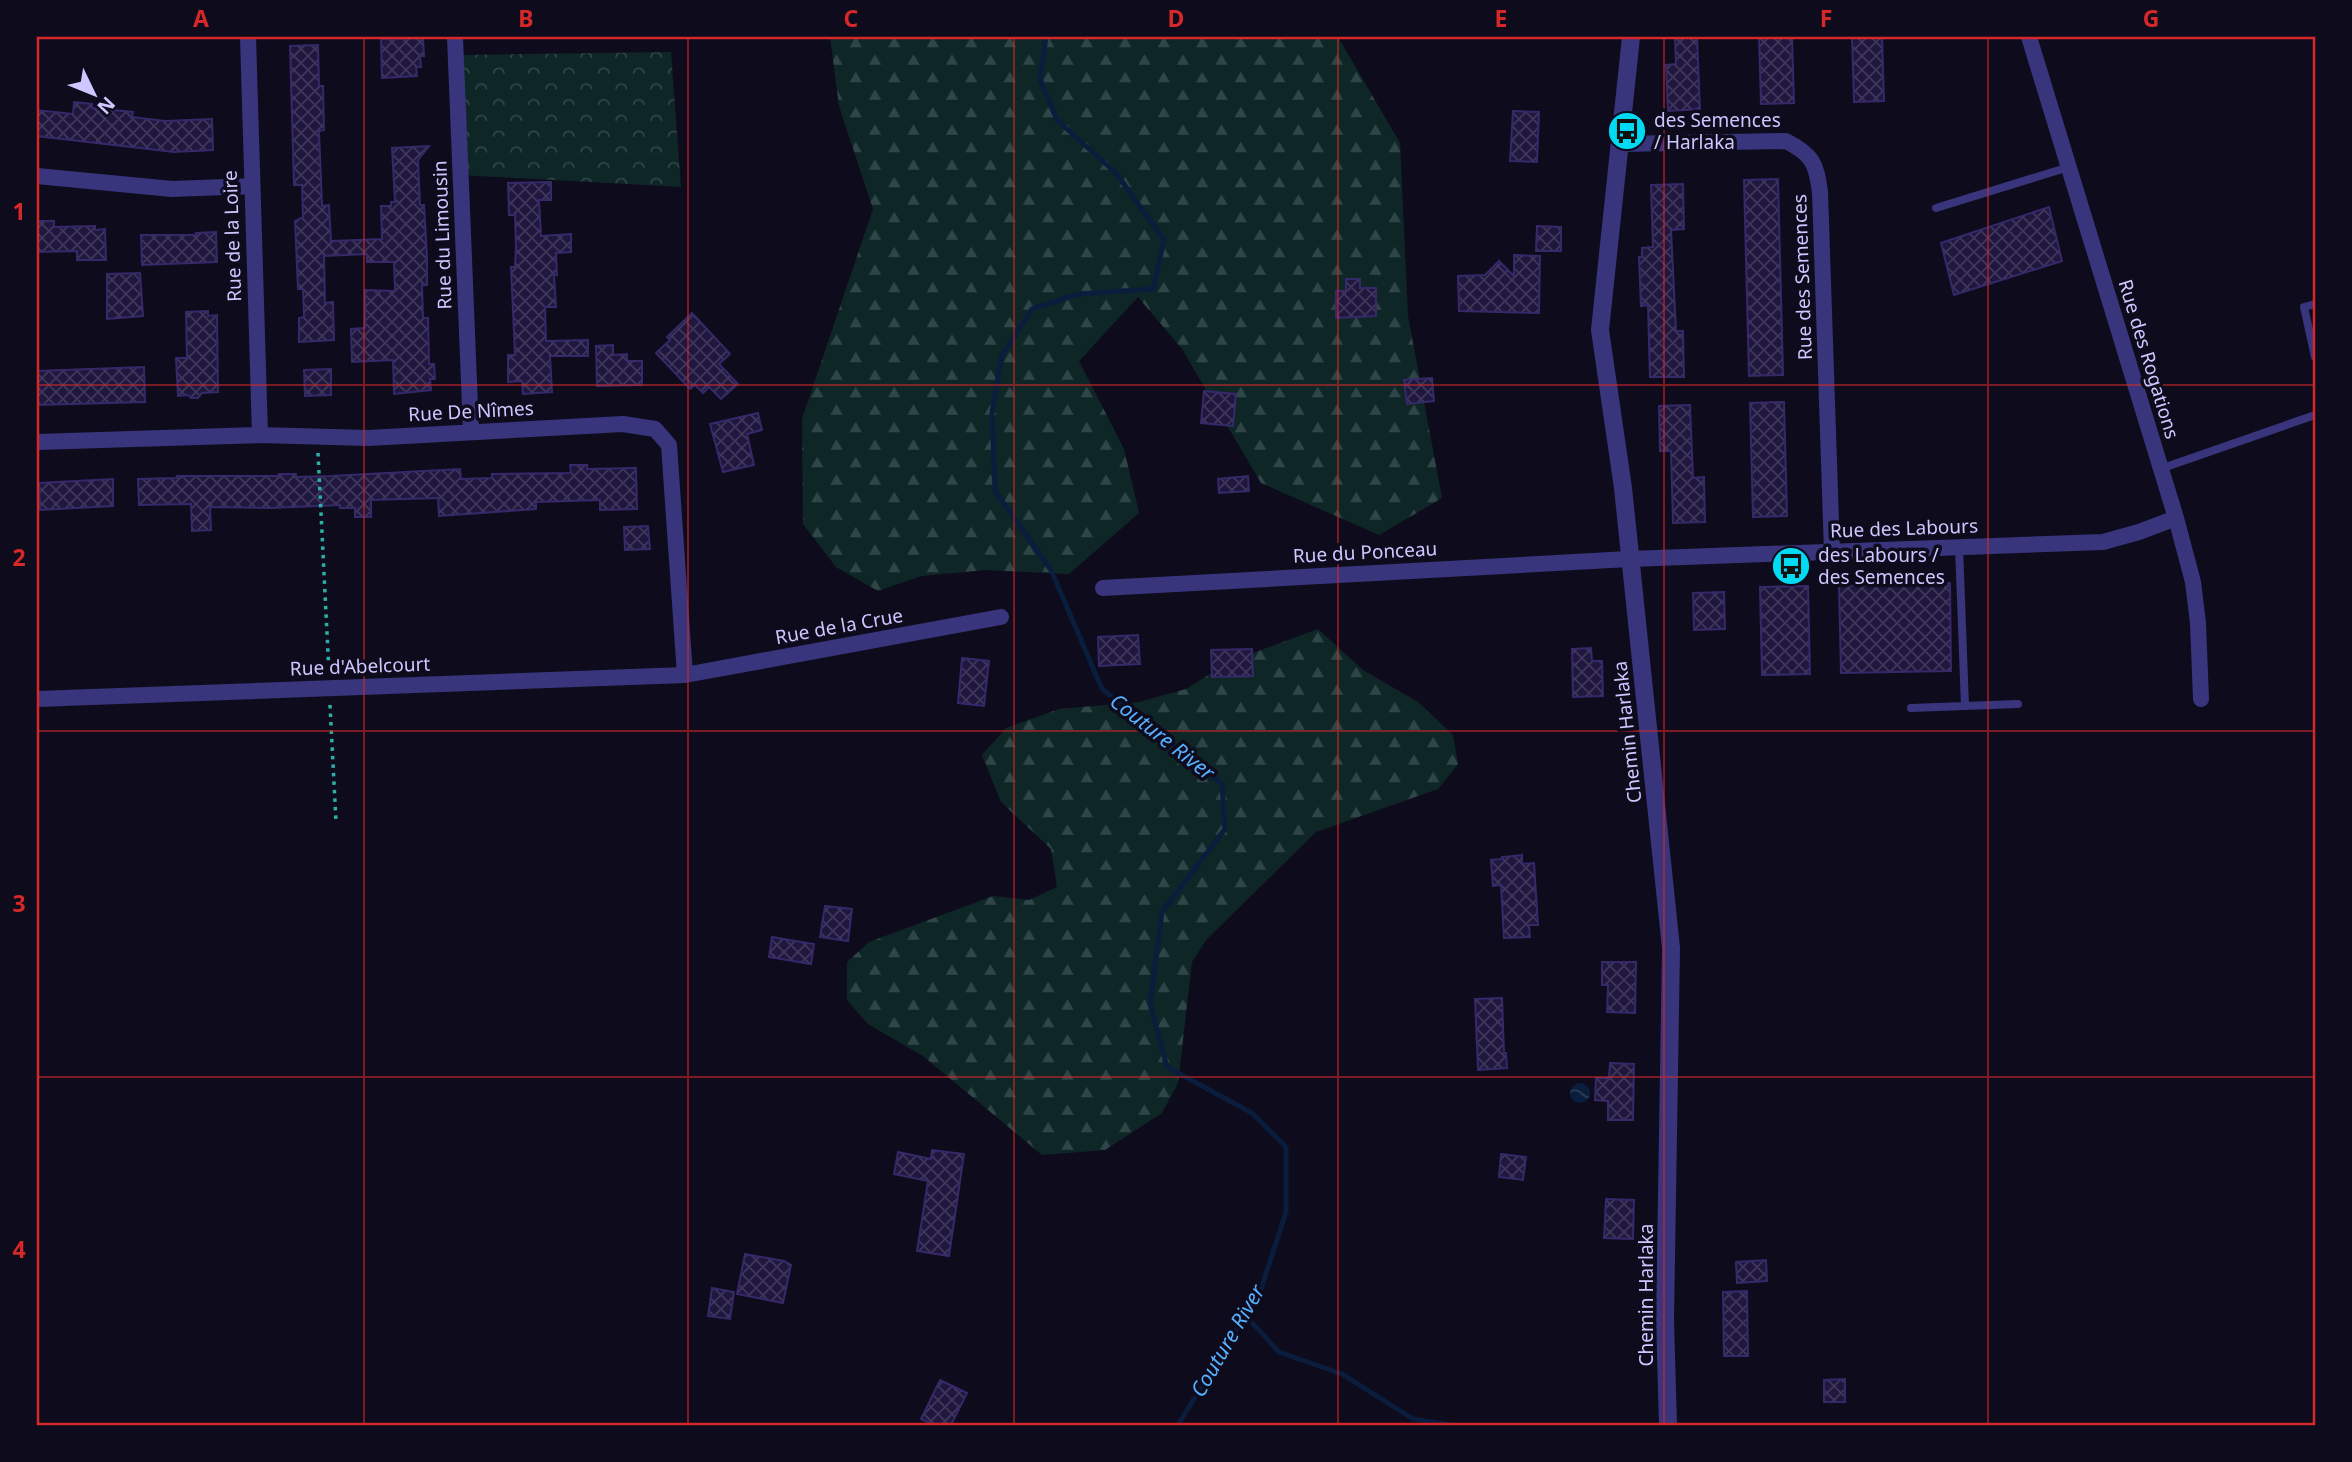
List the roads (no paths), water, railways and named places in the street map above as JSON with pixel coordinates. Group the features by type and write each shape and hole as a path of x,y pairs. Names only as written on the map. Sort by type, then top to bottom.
{"street":[{"name":"Rue de la Loire","path":"248,37 260,435"},
{"name":"Rue du Limousin","path":"455,37 471,431"},
{"name":"Chemin Harlaka","path":"1631,37 1601,330 1623,488 1671,948 1665,1320 1668,1425"},
{"name":"Rue des Rogations","path":"2029,37 2176,518 2193,582 2198,622 2201,699"},
{"name":"Rue des Semences","path":"1619,144 1786,141 1806,151 1816,168 1820,192 1832,552"},
{"path":"37,176 172,189 252,186"},
{"name":"Rue De Nîmes","path":"37,442 260,435 369,438 623,424 655,429 670,445 685,675"},
{"name":"Rue des Labours","path":"1629,559 2104,542 2176,518"},
{"name":"Rue du Ponceau","path":"1103,588 1629,559"},
{"name":"Rue de la Crue","path":"685,675 1001,617"},
{"name":"Rue d'Abelcourt","path":"37,699 685,675"}],"lane":[{"path":"1936,208 2069,167"},
{"path":"2315,304 2304,307 2315,358"},
{"path":"2161,469 2315,415"},
{"path":"1959,547 1965,706"},
{"path":"1911,708 2018,704"}],"water":[{"path":"1576,1083 1584,1083 1590,1093 1584,1103 1576,1103 1570,1097 1570,1089"}],"waterway":[{"name":"Couture River","path":"1046,37 1040,79 1057,120 1116,173 1164,240 1153,289 1078,294 1032,309 1002,355 992,413 995,491 1051,570 1102,689 1222,784 1225,829 1162,912 1150,1004 1167,1067 1252,1113 1286,1147 1286,1212 1261,1289 1178,1425"},
{"path":"1245,1315 1279,1352 1342,1374 1413,1419 1451,1425"}],"place":[{"name":"des Semences / Harlaka","path":"1627,131"},
{"name":"des Labours / des Semences","path":"1791,566"}]}
